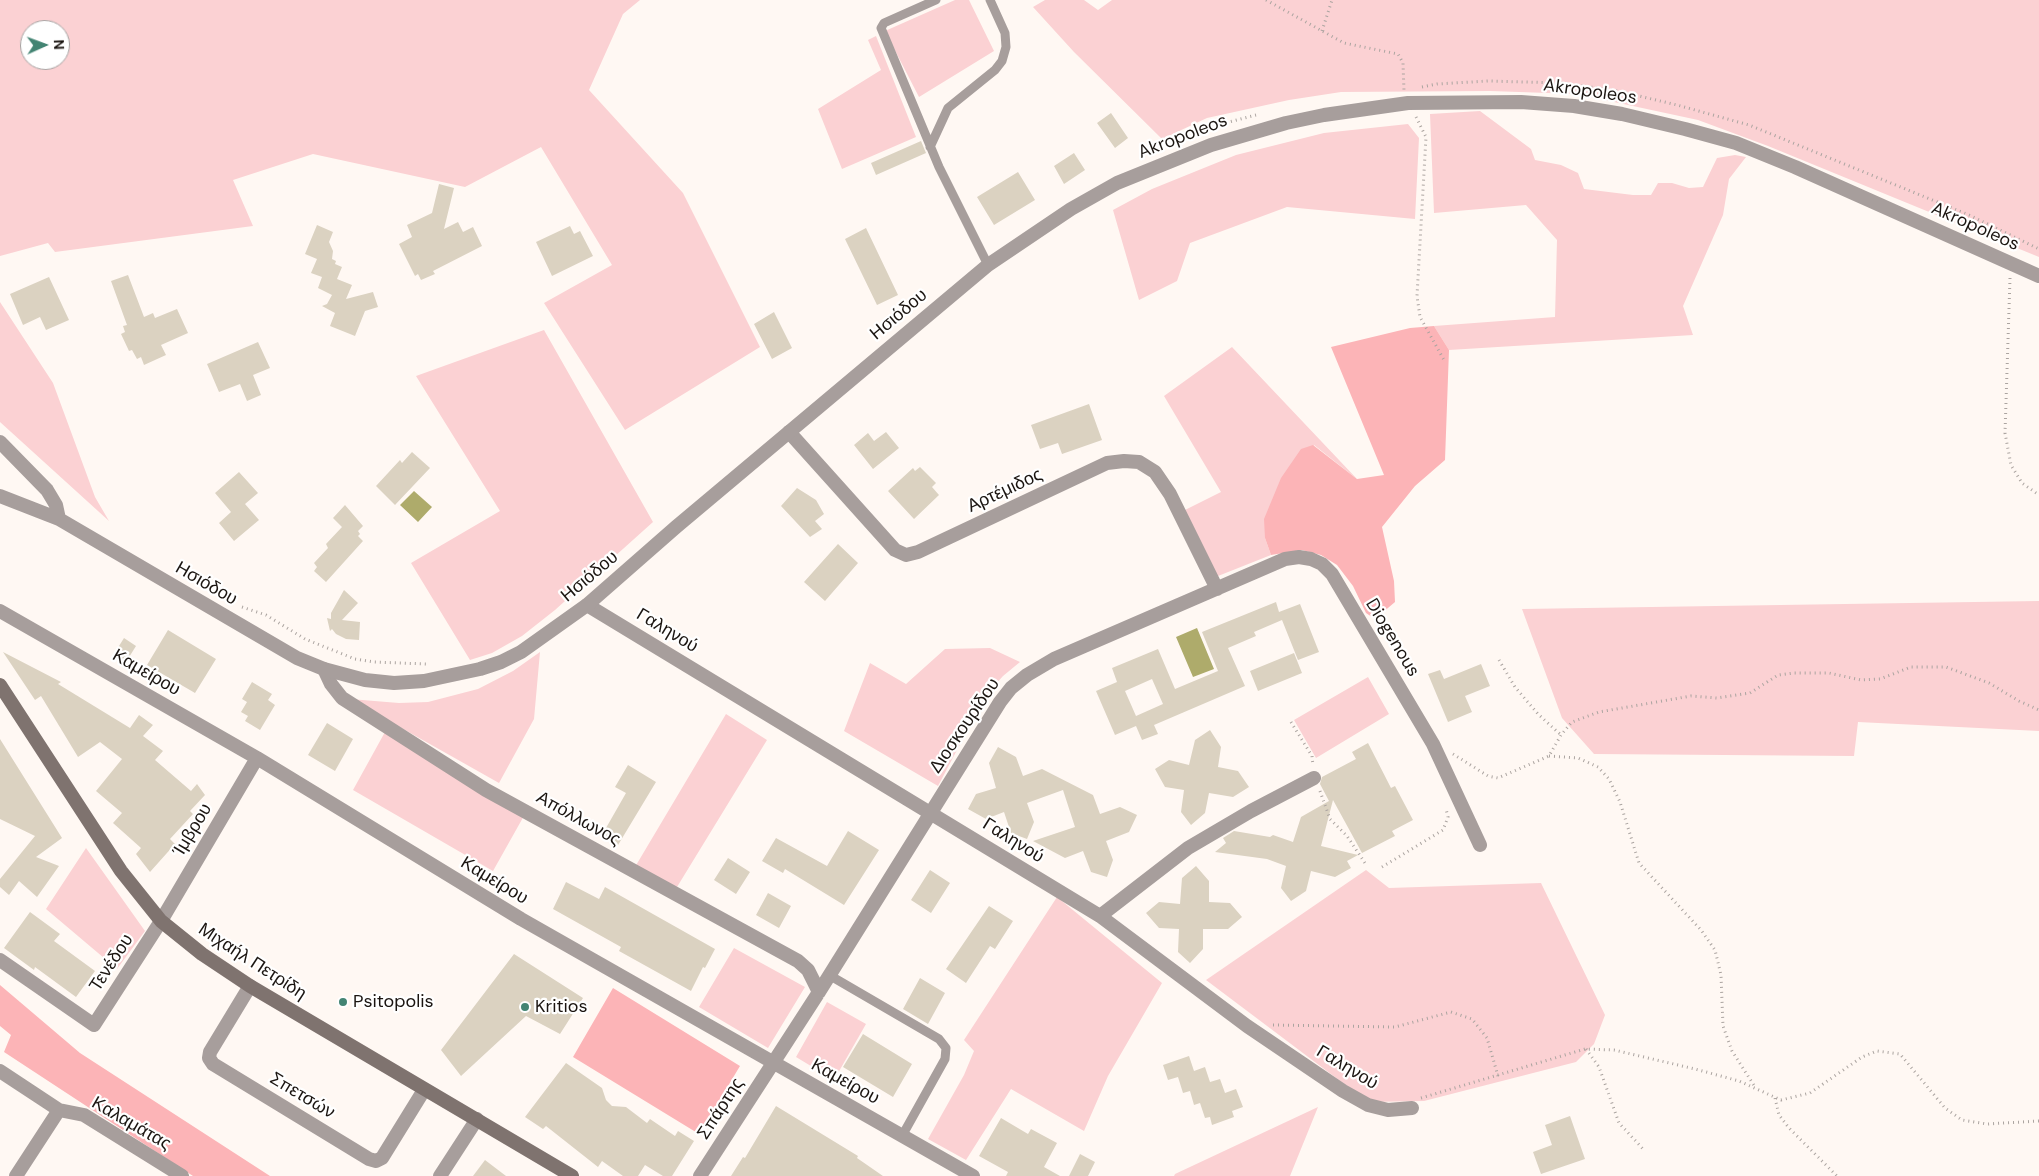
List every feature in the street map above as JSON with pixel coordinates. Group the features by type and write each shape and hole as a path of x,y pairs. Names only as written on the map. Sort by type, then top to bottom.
{"main road":[{"name":"Μιχαήλ Πετρίδη","path":"0,685 121,871 161,921 202,954 250,986 424,1090 477,1118 572,1176"}],"street":[{"name":"Akropoleos","path":"1117,183 1211,145 1253,132 1406,97 1574,106 1622,114 1736,143 2039,276"},
{"name":"Ησιόδου","path":"0,496 7,502 33,508 59,519 298,658 324,669 365,680 394,682 424,681 455,675 501,662 560,626 988,265 1071,209 1117,183"},
{"name":"Αρτέμιδος","path":"789,432 895,550 906,555 918,552 1107,463 1124,460 1139,462 1155,472 1170,494 1217,589"},
{"path":"0,442 30,471 52,497 59,519"},
{"path":"30,471 39,489 33,508"},
{"name":"Διοσκουρίδου","path":"774,1063 1000,702 1027,675 1054,659 1286,559 1311,558"},
{"name":"Diogenous","path":"1311,558 1322,564 1332,574 1433,744 1480,845"},
{"name":"Γαληνού","path":"587,605 1100,916 1247,1026 1343,1091 1368,1105 1388,1110 1412,1108"},
{"name":"Καμείρου","path":"0,611 258,758 521,919 973,1176"},
{"name":"Απόλλωνος","path":"324,669 331,684 342,698 486,790 798,962 808,970 819,992"},
{"name":"Ίμβρου","path":"161,921 258,758"},
{"path":"1100,916 1188,848 1251,811 1314,778"},
{"name":"Τενέδου","path":"0,960 94,1025 161,921"},
{"name":"Σπετσών","path":"250,986 210,1052 209,1058 213,1064 369,1159 376,1160 382,1158 424,1090"},
{"name":"Σπάρτης","path":"700,1176 774,1063"},
{"path":"0,1071 59,1110 16,1176"},
{"name":"Καλαμάτας","path":"59,1110 84,1115 182,1176"},
{"path":"440,1176 477,1118"}],"lane":[{"path":"936,0 884,23 881,28 930,147 988,265"},
{"path":"930,147 948,108 995,70 1002,60 1006,47 1005,34 990,0"},
{"path":"829,975 939,1039 946,1048 946,1059 902,1136"}],"path":[{"path":"1266,0 1344,43 1398,54 1403,63 1406,97 1426,137 1418,296 1420,317 1444,360"},
{"path":"1322,31 1332,0"},
{"path":"1420,87 1436,84 1488,81 1563,83 1618,91 1677,105 1749,125 1969,215 2039,249"},
{"path":"1406,97 1412,89"},
{"path":"1396,92 1406,97"},
{"path":"1186,137 1213,126 1264,113"},
{"path":"2011,263 2004,433 2011,465 2022,483 2039,495"},
{"path":"236,605 266,615 305,639 355,659 397,664 431,664"},
{"path":"1499,660 1515,687 1538,714 1561,735"},
{"path":"1549,756 1561,735 1572,722 1599,712 1691,696 1717,698 1750,693 1778,675 1829,673 1861,680 1880,679 1912,667 1946,667 1989,683 2018,701 2039,710"},
{"path":"1292,722 1312,756 1314,778 1330,819 1347,836 1366,866"},
{"path":"1433,744 1488,776 1498,778 1549,756 1578,758 1598,767 1608,779 1620,802 1638,863 1700,930 1715,950 1721,975 1723,1026 1732,1051 1755,1087"},
{"path":"1382,867 1443,830 1448,817 1444,801"},
{"path":"1247,1026 1394,1027 1452,1012 1472,1019 1487,1038 1498,1076"},
{"path":"1585,1049 1599,1066 1619,1123 1644,1150"},
{"path":"1412,1108 1421,1097 1585,1049 1614,1050 1755,1087 1781,1100 1810,1093 1862,1057 1877,1051 1900,1054 1945,1108 1962,1120 1987,1124 2039,1121"},
{"path":"1775,1098 1780,1115 1789,1128 1837,1176"}],"shaded area":[{"path":"0,0 640,0 623,14 589,90 683,193 760,347 625,430 544,303 612,265 541,147 465,187 313,154 233,180 253,226 55,252 48,243 0,256"},
{"path":"955,0 969,0 994,51 919,97 885,31"},
{"path":"1045,0 1084,0 1098,10 1112,0 2039,0 2039,257 1768,146 1698,120 1577,94 1490,91 1341,92 1289,100 1207,118 1162,139 1074,52 1033,7"},
{"path":"876,36 916,137 842,169 818,109 881,70 868,40"},
{"path":"1480,111 1531,149 1535,160 1561,165 1578,173 1584,189 1633,195 1651,195 1658,183 1672,183 1689,188 1703,187 1717,158 1735,155 1746,157 1729,179 1723,215 1683,306 1693,335 1449,350 1434,326 1555,317 1557,240 1526,205 1434,213 1430,114"},
{"path":"1408,124 1419,138 1415,219 1287,207 1190,243 1177,281 1139,300 1113,210 1152,189 1236,155 1324,133"},
{"path":"0,302 53,383 95,497 109,521 0,422"},
{"path":"1434,326 1449,350 1445,460 1415,486 1382,527 1394,581 1395,602 1375,619 1366,613 1353,586 1337,565 1321,555 1302,550 1271,555 1265,538 1264,519 1281,478 1301,449 1313,445 1357,479 1384,475 1331,347 1410,328"},
{"path":"544,330 653,522 555,610 522,636 492,653 470,660 411,563 500,511 416,376"},
{"path":"1232,347 1357,479 1314,445 1265,538 1271,555 1213,578 1183,511 1221,492 1164,396"},
{"path":"414,491 432,507 418,522 400,505"},
{"path":"2039,601 2039,731 1858,722 1854,756 1594,754 1562,718 1522,609"},
{"path":"1197,628 1214,669 1193,677 1176,637"},
{"path":"990,648 1020,662 1003,676 986,695 938,786 844,731 870,663 906,684 945,649"},
{"path":"540,652 534,719 499,783 350,699 399,703 428,702 478,689 513,671"},
{"path":"1368,677 1389,714 1316,758 1294,720"},
{"path":"726,714 767,740 677,887 635,867"},
{"path":"385,732 525,814 493,871 353,790"},
{"path":"86,848 145,931 117,969 46,909"},
{"path":"1366,870 1389,888 1541,883 1605,1015 1594,1044 1576,1062 1424,1101 1368,1102 1206,980"},
{"path":"1057,897 1162,983 1108,1076 1084,1131 1011,1089 966,1160 928,1139 964,1075 974,1051 964,1040"},
{"path":"734,948 805,987 768,1048 699,1007"},
{"path":"0,985 80,1053 270,1176 193,1176 4,1052 11,1035 0,1026"},
{"path":"613,988 740,1066 699,1134 573,1057"},
{"path":"827,1002 866,1024 834,1080 796,1057"},
{"path":"1318,1107 1290,1176 1174,1176 1175,1174"}],"building":[{"path":"1111,113 1128,138 1115,148 1097,123"},
{"path":"921,141 926,153 876,175 871,163"},
{"path":"1074,153 1085,170 1064,184 1054,166"},
{"path":"1018,172 1035,200 994,225 977,197"},
{"path":"439,184 454,188 444,229 458,222 463,232 473,227 482,246 433,271 435,274 421,280 418,274 415,276 399,244 412,237 407,225 432,213"},
{"path":"317,225 333,232 329,242 333,251 332,259 336,261 335,264 342,267 337,279 352,285 346,299 373,292 378,307 365,311 355,336 330,326 335,313 322,306 327,304 332,295 318,288 322,277 311,273 317,259 305,254"},
{"path":"570,226 574,234 580,231 593,256 552,276 536,242"},
{"path":"866,228 898,295 877,305 845,239"},
{"path":"128,275 144,317 153,313 155,318 177,309 188,333 161,345 166,355 144,365 141,357 137,359 132,350 129,351 121,334 125,332 123,326 127,325 111,281"},
{"path":"49,277 69,320 46,330 40,317 23,325 10,294"},
{"path":"774,312 792,348 772,359 754,324"},
{"path":"258,342 270,368 253,375 261,395 247,401 240,384 219,392 207,364"},
{"path":"1089,404 1102,440 1062,454 1058,443 1040,449 1031,425"},
{"path":"886,432 899,448 873,469 854,445 868,433 874,441"},
{"path":"412,452 430,468 395,505 376,486 400,460 402,463"},
{"path":"920,467 936,483 932,487 939,495 914,519 888,491 913,468 915,471"},
{"path":"239,472 258,493 245,504 259,520 234,541 219,523 231,512 215,493"},
{"path":"797,488 816,500 824,514 815,521 822,529 810,537 781,506"},
{"path":"345,505 363,526 358,531 360,534 358,536 363,541 326,582 314,571 317,567 314,563 328,548 326,544 342,527 333,518"},
{"path":"838,544 858,563 825,601 804,582"},
{"path":"344,590 358,603 342,620 360,622 359,640 346,639 336,634 332,629 330,631 327,618 331,619 331,613"},
{"path":"1276,602 1279,612 1300,604 1319,652 1298,660 1282,620 1254,632 1256,636 1228,648 1245,686 1154,725 1158,734 1142,740 1136,726 1115,735 1096,691 1117,682 1112,668 1158,649 1175,689 1218,671 1202,632","holes":["1152,679 1163,704 1136,716 1125,691"]},
{"path":"168,630 216,659 195,693 147,665"},
{"path":"124,638 136,646 126,662 114,654"},
{"path":"3,652 61,682 58,684 130,728 139,715 153,725 143,736 163,751 155,760 191,791 197,784 205,795 190,811 193,814 170,839 175,844 150,872 136,854 141,848 113,823 122,813 96,791 122,759 100,742 78,757 41,696 35,700"},
{"path":"1294,653 1302,673 1258,691 1250,671"},
{"path":"1481,664 1490,686 1465,696 1472,712 1448,722 1428,674 1440,670 1444,679"},
{"path":"252,682 272,694 268,700 275,705 260,730 245,721 248,716 241,712 247,702 242,699"},
{"path":"327,723 353,739 335,771 308,755"},
{"path":"1210,730 1221,747 1218,767 1238,771 1249,787 1233,797 1209,793 1205,813 1191,825 1181,812 1184,790 1165,787 1155,769 1169,760 1189,765 1195,740"},
{"path":"0,739 62,838 36,857 59,866 37,897 19,881 9,895 0,887 0,879 35,836 0,819"},
{"path":"1368,743 1391,788 1395,786 1413,820 1392,831 1395,836 1362,853 1333,800 1321,846 1358,855 1347,861 1351,868 1335,877 1311,871 1306,891 1291,901 1281,888 1286,866 1267,859 1215,852 1226,843 1223,838 1234,831 1270,837 1273,835 1293,842 1301,817 1329,801 1320,784 1322,777 1356,759 1352,752"},
{"path":"998,747 1016,757 1023,776 1042,769 1093,795 1100,814 1120,807 1137,815 1129,832 1106,841 1113,860 1107,877 1091,872 1083,851 1065,858 1033,841 1075,827 1063,790 1027,803 1034,822 1027,839 1011,833 1004,812 986,819 968,809 976,794 996,788 989,763"},
{"path":"628,765 656,782 618,845 602,835 626,793 615,787"},
{"path":"848,831 879,850 844,905 785,869 783,873 762,861 776,838 827,866"},
{"path":"728,858 750,872 736,894 714,880"},
{"path":"1196,866 1209,881 1209,902 1230,903 1242,917 1228,929 1203,929 1203,949 1190,963 1178,952 1179,929 1159,928 1146,913 1159,902 1180,904 1182,878"},
{"path":"930,870 950,883 931,913 911,900"},
{"path":"566,882 599,899 605,887 715,949 691,991 619,951 621,947 553,909"},
{"path":"768,893 791,906 779,928 756,915"},
{"path":"989,906 1013,921 995,949 990,946 966,983 946,969"},
{"path":"30,912 60,934 54,941 95,971 76,997 35,967 34,970 4,948"},
{"name":"Kritios","path":"514,954 583,998 560,1034 526,1016 461,1076 441,1050"},
{"path":"920,978 945,993 928,1024 903,1009"},
{"path":"863,1034 912,1064 893,1097 843,1067"},
{"path":"1189,1056 1194,1071 1205,1067 1210,1082 1220,1079 1225,1093 1236,1089 1243,1107 1232,1111 1234,1117 1212,1125 1210,1117 1205,1118 1200,1103 1194,1105 1190,1091 1183,1093 1178,1077 1168,1080 1163,1065"},
{"path":"566,1063 602,1088 606,1100 612,1106 626,1107 647,1123 650,1119 675,1136 678,1131 694,1141 672,1176 663,1176 645,1165 638,1176 623,1176 602,1161 598,1167 546,1126 543,1129 525,1117"},
{"path":"776,1106 858,1156 857,1158 883,1176 731,1176 743,1157 745,1158"},
{"path":"1570,1116 1585,1159 1541,1174 1533,1152 1552,1145 1545,1125"},
{"path":"1001,1118 1028,1134 1031,1129 1057,1143 1044,1167 1060,1176 1006,1176 1008,1172 979,1156"},
{"path":"1080,1154 1095,1162 1088,1176 1069,1176"},
{"path":"485,1160 506,1176 473,1176"}],"place":[{"name":"Psitopolis","path":"343,1002"},
{"name":"Kritios","path":"525,1007"}]}
